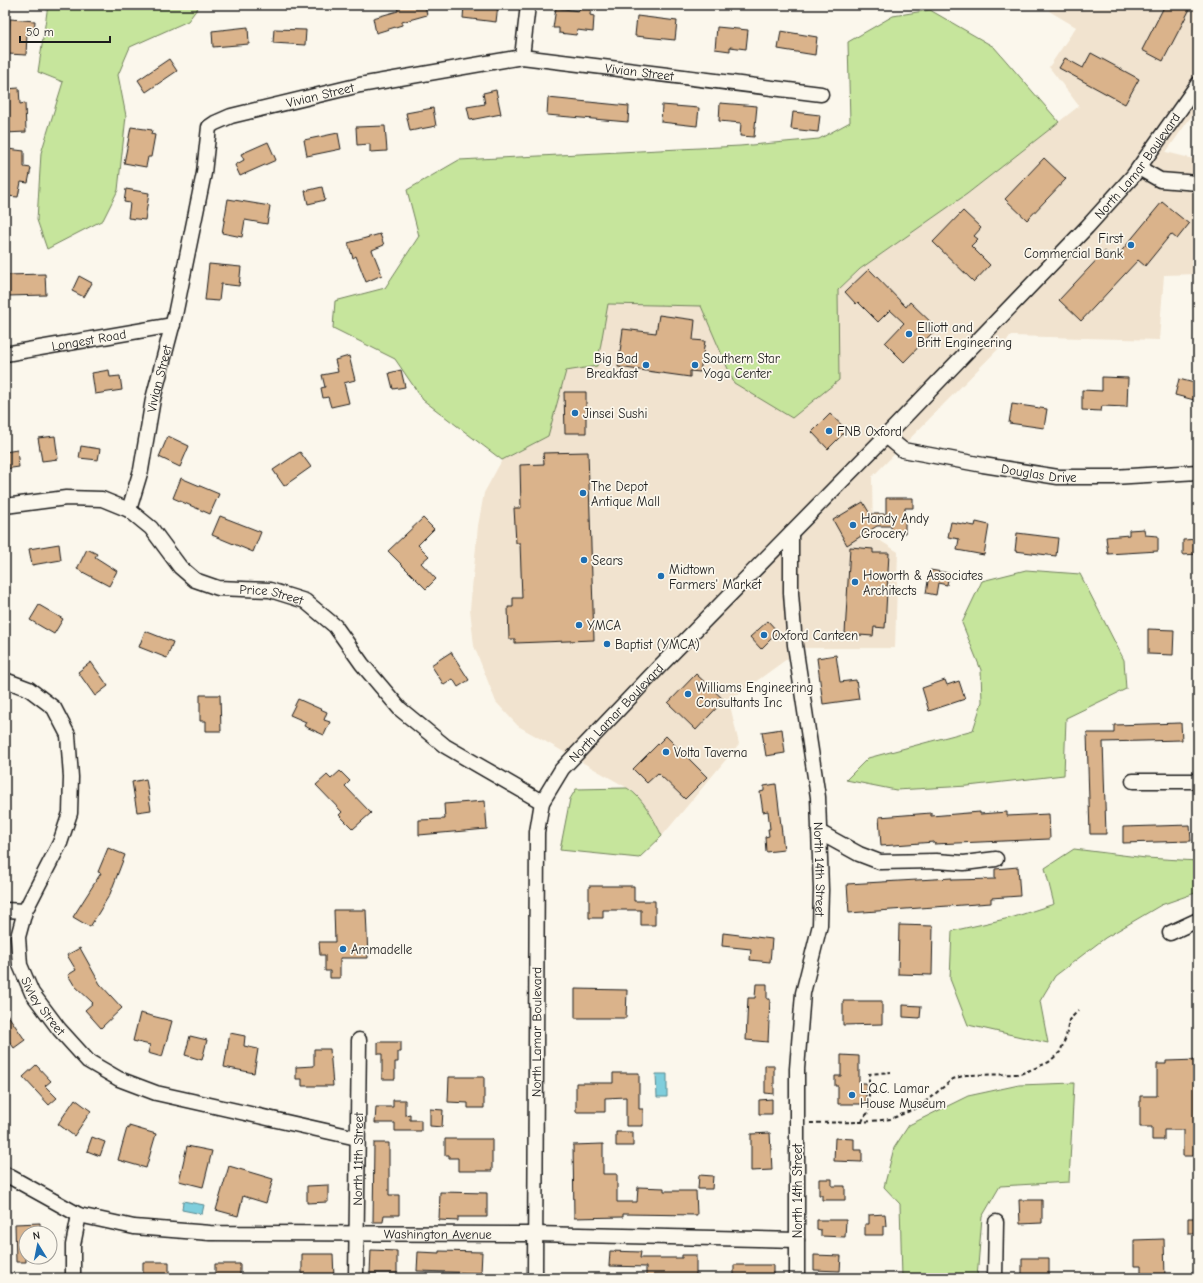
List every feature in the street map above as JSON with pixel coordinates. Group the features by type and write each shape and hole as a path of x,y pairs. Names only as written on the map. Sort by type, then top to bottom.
{"street":[{"path":"522,57 528,5"},
{"name":"Vivian Street","path":"129,510 142,470 153,399 173,325 204,173 209,128 215,123 231,116 360,85 522,57 822,94"},
{"name":"North Lamar Boulevard","path":"535,1278 537,832 542,802 562,769 660,666 886,436 1088,227 1139,168 1198,84"},
{"path":"1139,168 1160,180 1198,183"},
{"name":"Longest Road","path":"5,354 173,325"},
{"name":"Douglas Drive","path":"886,436 903,450 1058,477 1113,477 1198,472"},
{"name":"Price Street","path":"5,506 66,498 102,499 129,510 151,528 180,567 195,580 218,588 270,590 306,601 335,626 362,664 400,709 445,746 542,802"},
{"name":"North 14th Street","path":"791,533 791,593 795,645 818,797 821,890 820,926 803,993 797,1069 797,1278"},
{"name":"Sivley Street","path":"5,680 29,690 54,708 68,734 71,777 70,813 60,843 26,912 18,937 20,965 32,993 59,1029 88,1061 119,1079 156,1093 357,1138"},
{"path":"1133,782 1198,781"},
{"path":"819,832 859,854 880,862 936,860 964,863 996,859"},
{"path":"5,910 26,912"},
{"path":"1170,933 1198,920"},
{"name":"North 11th Street","path":"356,1278 355,1234 359,1040"},
{"name":"Washington Avenue","path":"5,1174 79,1215 134,1227 205,1233 535,1234 797,1240"},
{"path":"72,1278 73,1245 79,1215"},
{"path":"995,1278 996,1222"}],"path":[{"path":"803,1123 862,1122 891,1119 919,1107 953,1079 966,1075 1020,1074 1049,1062 1060,1052 1066,1037 1069,1020 1078,1011"},
{"path":"862,1122 864,1117 869,1112 869,1074 891,1072"}],"shaded area":[{"path":"1052,5 1198,5 1198,107 1166,152 1198,160 1198,274 1164,275 1159,340 1011,336 872,477 873,536 898,552 895,648 802,648 729,701 739,744 662,836 654,821 633,791 518,726 496,702 474,646 470,609 478,526 484,493 502,460 548,436 565,371 597,365 608,304 701,306 734,383 838,380 838,290 860,269 967,194 1079,106 1049,67 1076,27 1049,11"}],"green space":[{"path":"48,5 200,5 188,21 130,47 118,75 126,116 118,190 103,220 47,249 37,220 41,153 63,82 38,72"},
{"path":"930,10 994,47 1059,122 967,194 860,269 838,290 839,380 792,418 734,383 701,306 608,304 597,366 566,371 548,436 502,460 423,400 395,359 333,328 335,301 385,288 419,236 407,190 459,160 740,146 819,139 850,122 848,42 893,16"},
{"path":"1026,570 1080,574 1124,660 1126,689 1066,718 1064,775 968,786 896,790 846,780 868,758 973,730 982,702 981,670 962,623 982,581"},
{"path":"627,788 643,803 652,816 662,836 639,858 560,850 570,799 576,789"},
{"path":"1074,849 1146,858 1198,861 1198,892 1161,905 1105,938 1055,976 1040,1001 1048,1043 968,1025 950,979 952,931 1014,917 1054,904 1045,868"},
{"path":"1074,1083 1069,1182 1000,1186 982,1217 977,1278 902,1278 900,1204 884,1187 894,1148 909,1125 968,1096 1019,1085"}],"water":[{"path":"656,1074 667,1074 667,1097 657,1097"},
{"path":"183,1201 204,1205 202,1214 182,1210"}],"building":[{"path":"397,5 425,5 427,15 402,22 402,25 376,33 373,18 398,11"},
{"path":"464,5 498,5 496,22 463,18"},
{"path":"580,5 591,5 590,15 594,16 593,32 577,30 576,35 559,33 559,28 553,28 556,8 579,11"},
{"path":"1165,5 1192,5 1163,61 1142,50"},
{"path":"637,16 677,21 675,40 635,36"},
{"path":"10,19 35,21 34,34 27,34 26,55 8,54"},
{"path":"248,27 249,44 213,47 212,31"},
{"path":"717,27 748,30 746,49 730,47 730,51 715,49"},
{"path":"274,29 306,30 305,45 273,43"},
{"path":"781,31 817,37 815,55 778,49"},
{"path":"1091,53 1139,79 1125,104 1059,68 1065,58 1083,68"},
{"path":"169,59 177,71 146,92 138,80"},
{"path":"19,88 20,104 25,103 26,132 5,133 5,89"},
{"path":"496,90 501,114 470,120 467,107 485,104 483,93"},
{"path":"548,98 629,106 628,122 547,115"},
{"path":"720,103 757,106 754,137 740,136 741,123 719,121"},
{"path":"662,105 699,108 697,126 661,122"},
{"path":"433,108 436,126 410,131 406,113"},
{"path":"793,112 820,115 818,132 791,129"},
{"path":"385,126 387,151 370,152 370,144 357,145 356,127"},
{"path":"131,127 152,130 151,134 155,135 151,157 148,157 146,167 124,163"},
{"path":"338,133 341,149 307,156 304,140"},
{"path":"268,142 276,160 240,176 235,165 244,160 241,154"},
{"path":"8,149 24,151 24,167 31,168 28,183 21,182 18,197 6,196 8,184 5,184 7,170 5,170 5,155 7,155"},
{"path":"1044,158 1066,179 1027,220 1005,199"},
{"path":"322,187 325,200 308,204 305,191"},
{"path":"126,189 149,193 145,220 128,218 130,203 124,202"},
{"path":"228,199 270,206 267,224 245,220 242,237 222,233"},
{"path":"1162,202 1189,224 1177,239 1171,234 1145,266 1138,260 1081,321 1059,300 1105,251 1114,260"},
{"path":"963,211 981,228 974,236 978,239 971,246 990,265 974,282 933,242"},
{"path":"380,234 384,245 372,250 382,275 366,282 356,256 353,258 348,243"},
{"path":"209,264 241,267 239,286 221,284 219,301 205,300"},
{"path":"869,269 906,307 910,302 937,328 904,362 885,343 904,323 890,310 878,322 858,302 856,304 845,292"},
{"path":"45,274 46,295 7,296 6,275"},
{"path":"79,276 92,283 84,297 72,291"},
{"path":"659,315 695,320 693,340 705,341 700,372 690,371 690,377 618,367 623,329 656,333"},
{"path":"349,356 355,380 344,383 349,403 331,407 328,397 323,398 321,388 325,387 322,375 338,372 335,360"},
{"path":"109,370 110,377 120,376 122,390 95,394 92,373"},
{"path":"401,370 405,387 393,389 389,373"},
{"path":"1102,377 1128,378 1127,407 1102,406 1101,411 1082,410 1082,390 1102,391"},
{"path":"1179,379 1198,384 1198,401 1175,395"},
{"name":"Jinsei Sushi","path":"564,392 586,392 586,433 565,433"},
{"path":"1012,404 1047,409 1044,428 1009,423"},
{"name":"FNB Oxford","path":"830,414 847,430 828,449 812,432"},
{"path":"55,436 58,459 42,461 38,438"},
{"path":"168,436 189,446 180,467 159,457"},
{"path":"81,446 100,449 98,460 79,458"},
{"path":"17,450 19,467 5,469 5,452"},
{"path":"300,452 311,467 284,486 273,470"},
{"path":"588,452 594,640 515,643 515,639 509,639 508,607 513,607 513,598 522,598 520,543 516,543 514,508 521,508 520,465 544,464 543,453"},
{"path":"181,478 219,494 210,514 173,498"},
{"path":"886,498 913,498 913,508 905,508 905,533 891,533 891,526 877,526 847,545 833,520 863,502 870,514 886,514"},
{"path":"220,516 261,532 253,552 212,535"},
{"path":"423,518 434,529 418,545 429,556 421,563 436,579 426,589 388,551"},
{"path":"951,522 975,526 976,522 989,525 984,555 957,550 959,539 948,537"},
{"path":"1144,529 1145,535 1158,536 1158,551 1108,554 1106,537 1129,535 1129,530"},
{"path":"1017,533 1058,538 1056,556 1015,551"},
{"path":"1198,539 1198,554 1183,555 1183,540"},
{"path":"59,544 61,560 32,565 29,549"},
{"path":"850,547 873,549 873,553 889,553 885,628 874,627 873,636 845,634"},
{"path":"87,549 97,554 95,557 117,571 109,586 77,569"},
{"path":"930,570 949,573 947,585 938,583 936,595 926,593"},
{"path":"39,605 63,619 54,634 30,620"},
{"name":"Oxford Canteen","path":"768,621 778,632 761,649 750,637"},
{"path":"1148,629 1174,630 1173,655 1148,654"},
{"path":"145,631 173,642 167,658 139,647"},
{"path":"451,652 469,680 458,687 453,679 444,685 431,665"},
{"path":"836,655 840,682 856,680 859,699 823,704 817,658"},
{"path":"91,662 108,686 95,696 78,672"},
{"path":"696,674 724,700 696,730 668,703"},
{"path":"945,680 947,685 959,681 965,699 929,711 922,688"},
{"path":"200,695 220,695 221,731 206,731 206,721 200,721"},
{"path":"298,699 327,712 324,720 330,722 324,735 304,726 306,722 290,715"},
{"path":"1181,723 1182,740 1103,742 1106,834 1090,834 1087,733 1114,733 1114,725"},
{"path":"782,729 785,753 766,756 762,732"},
{"name":"Volta Taverna","path":"666,736 707,777 685,799 658,773 647,783 633,769"},
{"path":"340,771 350,781 345,786 371,813 353,829 339,815 342,812 316,785 327,775 331,779"},
{"path":"146,779 151,810 137,812 132,782"},
{"path":"776,784 784,850 766,852 765,837 769,836 768,829 770,829 768,811 763,812 760,792 764,791 764,786"},
{"path":"485,801 487,829 419,835 419,820 445,819 444,804"},
{"path":"980,812 980,814 1007,812 1007,816 1049,814 1050,839 934,844 934,842 881,846 879,817 931,813 931,816"},
{"path":"1190,825 1191,841 1123,843 1123,827"},
{"path":"108,848 125,855 110,894 90,927 73,917 101,873 98,872"},
{"path":"1018,867 1020,896 991,898 991,903 849,913 847,884 952,878 952,880 995,879 995,869"},
{"path":"589,886 634,886 634,901 655,901 655,925 641,925 641,910 603,910 603,918 589,918"},
{"name":"Ammadelle","path":"334,910 366,910 368,958 340,958 340,978 330,978 330,971 325,971 325,955 320,955 319,942 335,942"},
{"path":"899,925 933,926 932,975 898,974"},
{"path":"723,933 772,939 770,962 750,960 751,949 722,946"},
{"path":"80,948 100,984 122,1008 101,1028 85,1010 93,1003 74,985 68,975 76,970 67,955"},
{"path":"756,984 767,984 767,999 770,999 768,1042 746,1040 748,998 755,998"},
{"path":"575,989 627,990 626,1018 575,1018"},
{"path":"843,1001 882,1001 882,1024 843,1025"},
{"path":"903,1005 921,1006 920,1018 903,1017"},
{"path":"5,1011 25,1040 14,1048 9,1041 5,1044"},
{"path":"140,1013 172,1021 162,1057 148,1053 150,1045 133,1041"},
{"path":"230,1033 245,1036 244,1046 258,1049 254,1073 224,1067"},
{"path":"190,1036 207,1040 202,1060 185,1055"},
{"path":"378,1042 401,1042 401,1052 398,1052 398,1062 395,1062 395,1079 382,1079 382,1054 378,1054"},
{"path":"314,1049 330,1049 333,1086 302,1086 302,1079 296,1079 296,1067 314,1066"},
{"name":"L.Q.C. Lamar House Museum","path":"841,1055 859,1056 859,1083 866,1083 866,1104 838,1104 838,1086 835,1086 835,1076 841,1076"},
{"path":"1198,1060 1198,1156 1183,1156 1183,1130 1164,1130 1164,1140 1152,1140 1152,1127 1140,1127 1140,1096 1157,1096 1157,1064 1166,1064 1166,1061"},
{"path":"36,1065 51,1081 45,1086 57,1098 49,1105 23,1077"},
{"path":"765,1065 774,1065 774,1094 765,1093"},
{"path":"613,1073 639,1073 639,1109 643,1109 643,1126 626,1126 626,1097 605,1098 605,1112 576,1112 576,1083 613,1083"},
{"path":"449,1077 484,1077 484,1108 468,1108 468,1103 448,1102"},
{"path":"75,1099 91,1111 74,1136 58,1124"},
{"path":"772,1099 772,1114 759,1114 759,1100"},
{"path":"393,1100 405,1100 405,1115 410,1114 410,1120 421,1120 421,1131 395,1131 395,1123 375,1123 376,1107 393,1107"},
{"path":"430,1109 443,1110 442,1127 430,1126"},
{"path":"129,1126 156,1134 146,1168 118,1160 127,1128 129,1129"},
{"path":"616,1132 633,1132 633,1146 616,1146"},
{"path":"770,1133 772,1170 751,1171 751,1134"},
{"path":"92,1137 105,1142 100,1156 87,1151"},
{"path":"835,1138 854,1139 854,1150 862,1150 862,1162 834,1161"},
{"path":"445,1139 492,1139 492,1171 458,1171 458,1158 449,1158 449,1155 445,1155"},
{"path":"374,1143 389,1143 389,1195 399,1195 399,1215 384,1215 383,1222 373,1222"},
{"path":"603,1144 603,1174 617,1174 617,1202 637,1202 638,1187 664,1188 664,1191 696,1191 697,1215 623,1214 623,1217 574,1218 573,1145"},
{"path":"187,1146 212,1151 203,1187 179,1181"},
{"path":"229,1166 273,1179 266,1203 243,1196 238,1216 216,1210"},
{"path":"699,1175 713,1176 712,1189 698,1189"},
{"path":"819,1179 832,1179 832,1186 845,1186 845,1200 822,1200 822,1195 819,1195"},
{"path":"328,1185 328,1202 307,1203 307,1186"},
{"path":"440,1192 487,1193 487,1217 458,1217 458,1221 439,1220"},
{"path":"1019,1200 1042,1200 1042,1223 1020,1224"},
{"path":"885,1214 886,1226 883,1226 883,1235 865,1235 865,1224 869,1224 869,1215"},
{"path":"1188,1218 1198,1218 1198,1233 1188,1233"},
{"path":"817,1220 846,1220 845,1237 821,1236 821,1230 817,1229"},
{"path":"40,1223 40,1225 18,1225 18,1262 16,1262 15,1224"},
{"path":"1164,1239 1165,1278 1141,1278 1141,1266 1134,1266 1134,1240"},
{"path":"371,1250 397,1251 397,1273 370,1273"},
{"path":"439,1251 482,1252 481,1273 417,1271 418,1252 439,1253"},
{"path":"610,1251 641,1252 640,1258 682,1258 682,1255 696,1255 696,1278 646,1278 646,1267 609,1266"},
{"path":"302,1254 333,1254 334,1278 302,1278"},
{"path":"814,1255 841,1256 840,1271 814,1270"},
{"path":"1022,1258 1049,1258 1049,1278 1022,1278"},
{"path":"143,1262 169,1262 169,1278 143,1278"},
{"path":"215,1264 240,1264 240,1278 215,1278"},
{"path":"734,1265 773,1265 773,1278 734,1278"}],"place":[{"name":"First Commercial Bank","path":"1131,245"},
{"name":"Elliott and Britt Engineering","path":"909,334"},
{"name":"Big Bad Breakfast","path":"646,365"},
{"name":"Southern Star Yoga Center","path":"695,365"},
{"name":"Jinsei Sushi","path":"575,413"},
{"name":"FNB Oxford","path":"829,431"},
{"name":"The Depot Antique Mall","path":"583,493"},
{"name":"Handy Andy Grocery","path":"853,525"},
{"name":"Sears","path":"584,560"},
{"name":"Midtown Farmers' Market","path":"661,576"},
{"name":"Howorth & Associates Architects","path":"855,582"},
{"name":"YMCA","path":"579,625"},
{"name":"Oxford Canteen","path":"764,635"},
{"name":"Baptist (YMCA)","path":"607,644"},
{"name":"Williams Engineering Consultants Inc","path":"688,694"},
{"name":"Volta Taverna","path":"666,752"},
{"name":"Ammadelle","path":"343,949"},
{"name":"L.Q.C. Lamar House Museum","path":"852,1095"}]}
